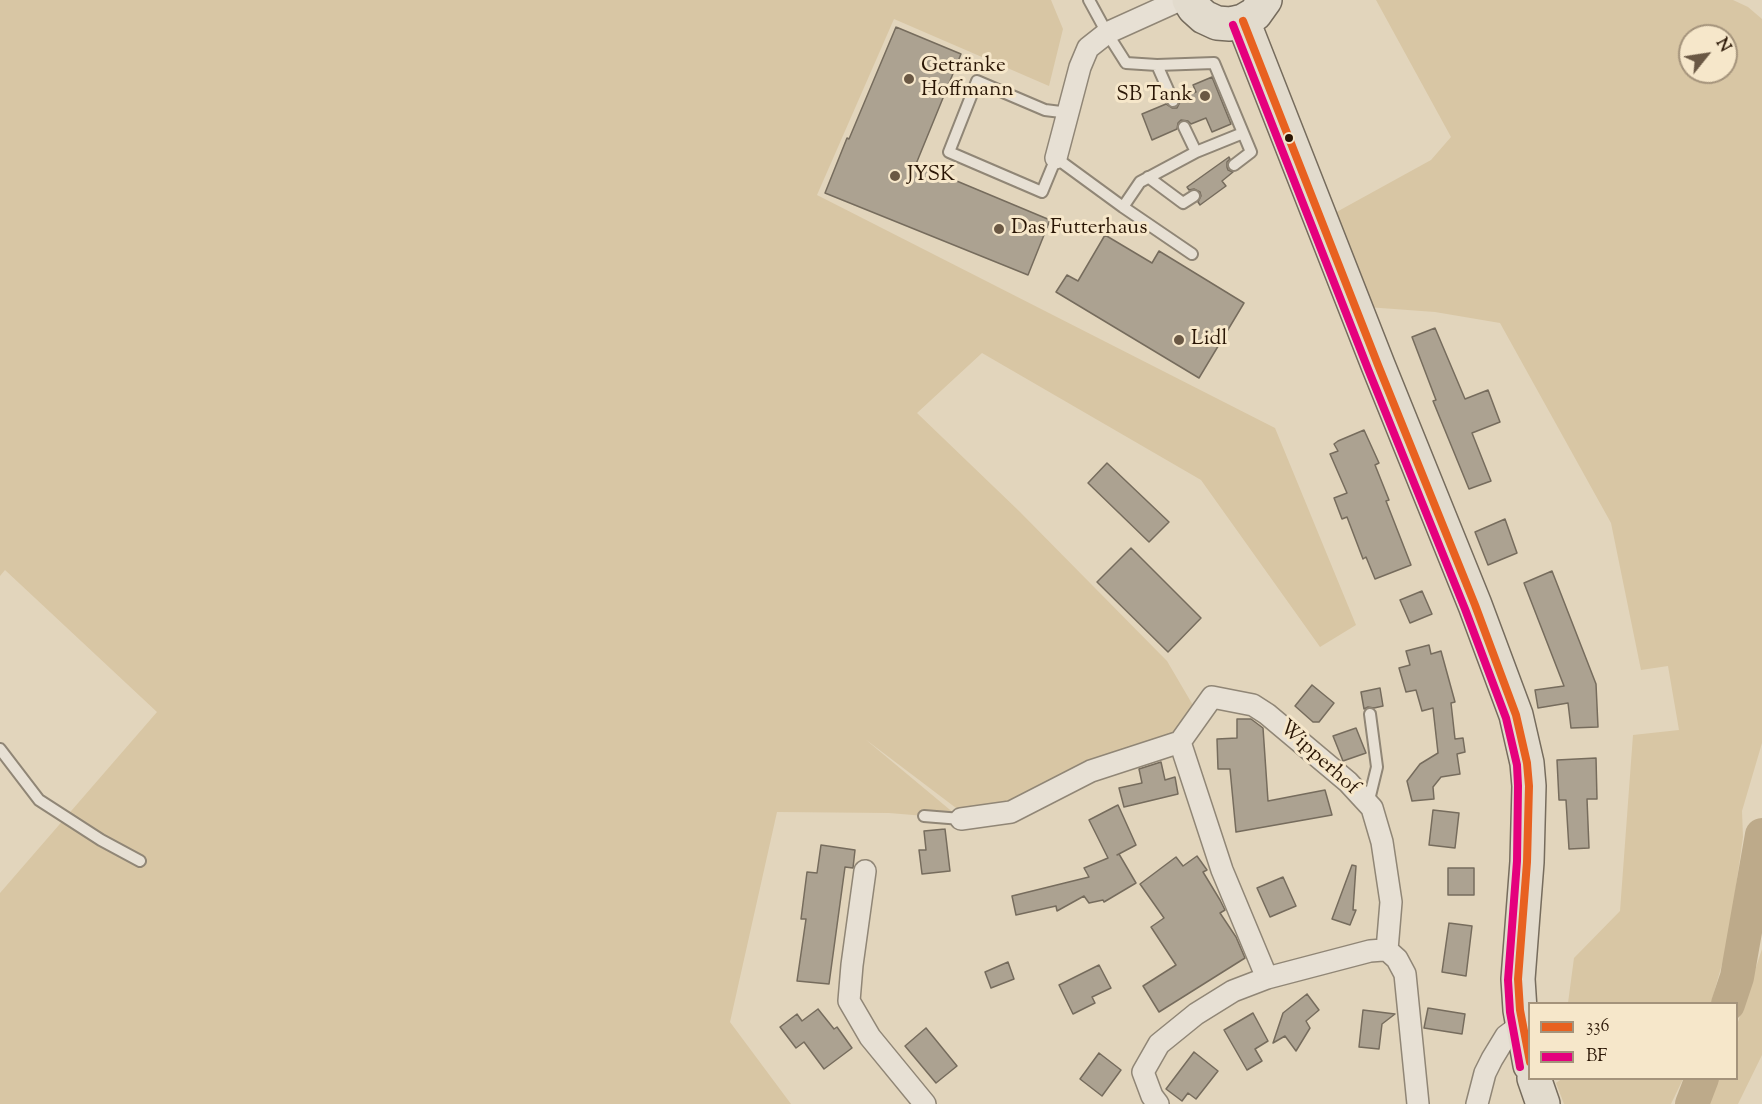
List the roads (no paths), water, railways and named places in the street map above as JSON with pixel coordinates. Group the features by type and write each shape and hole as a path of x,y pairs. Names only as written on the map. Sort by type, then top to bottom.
{"main road":[{"path":"1189,0 1204,17 1217,23 1230,24 1254,10 1378,365 1516,715 1527,763 1529,786 1527,862 1518,979 1522,1024 1528,1050"}],"street":[{"path":"1056,158 1084,53 1090,45 1107,33 1180,0"},
{"name":"Wipperhof","path":"1180,742 1212,697 1253,705 1267,714 1339,775 1372,808 1382,842 1391,902 1387,950"},
{"path":"961,819 1011,812 1091,771 1180,742 1222,870 1267,978"},
{"path":"864,871 849,1001 870,1037 925,1104"},
{"path":"1158,1104 1152,1096 1143,1072 1159,1044 1196,1014 1233,991 1267,978 1370,951 1387,950 1400,963 1406,979 1418,1104"},
{"path":"1478,1104 1483,1081 1492,1059 1506,1036 1522,1024"}],"lane":[{"path":"1089,0 1126,63 1157,65 1214,63 1251,152 1234,165"},
{"path":"1157,65 1173,101"},
{"path":"1069,112 1045,110 977,81 948,152 1042,192 1056,158 1192,254"},
{"path":"1184,127 1196,152"},
{"path":"1123,207 1140,182 1148,177 1196,152 1243,133"},
{"path":"1148,177 1183,203 1194,196"},
{"path":"1368,804 1377,767 1370,714"},
{"path":"0,749 39,800 101,840 140,861"},
{"path":"924,816 961,819"}],"waterway":[{"path":"1729,1002 1737,977 1762,835"},
{"path":"1692,1104 1701,1080"}],"place":[{"name":"Getränke Hoffmann","path":"909,79"},
{"name":"SB Tank","path":"1205,96"},
{"name":"JYSK","path":"895,176"},
{"name":"Das Futterhaus","path":"999,229"},
{"name":"Lidl","path":"1179,340"}]}
